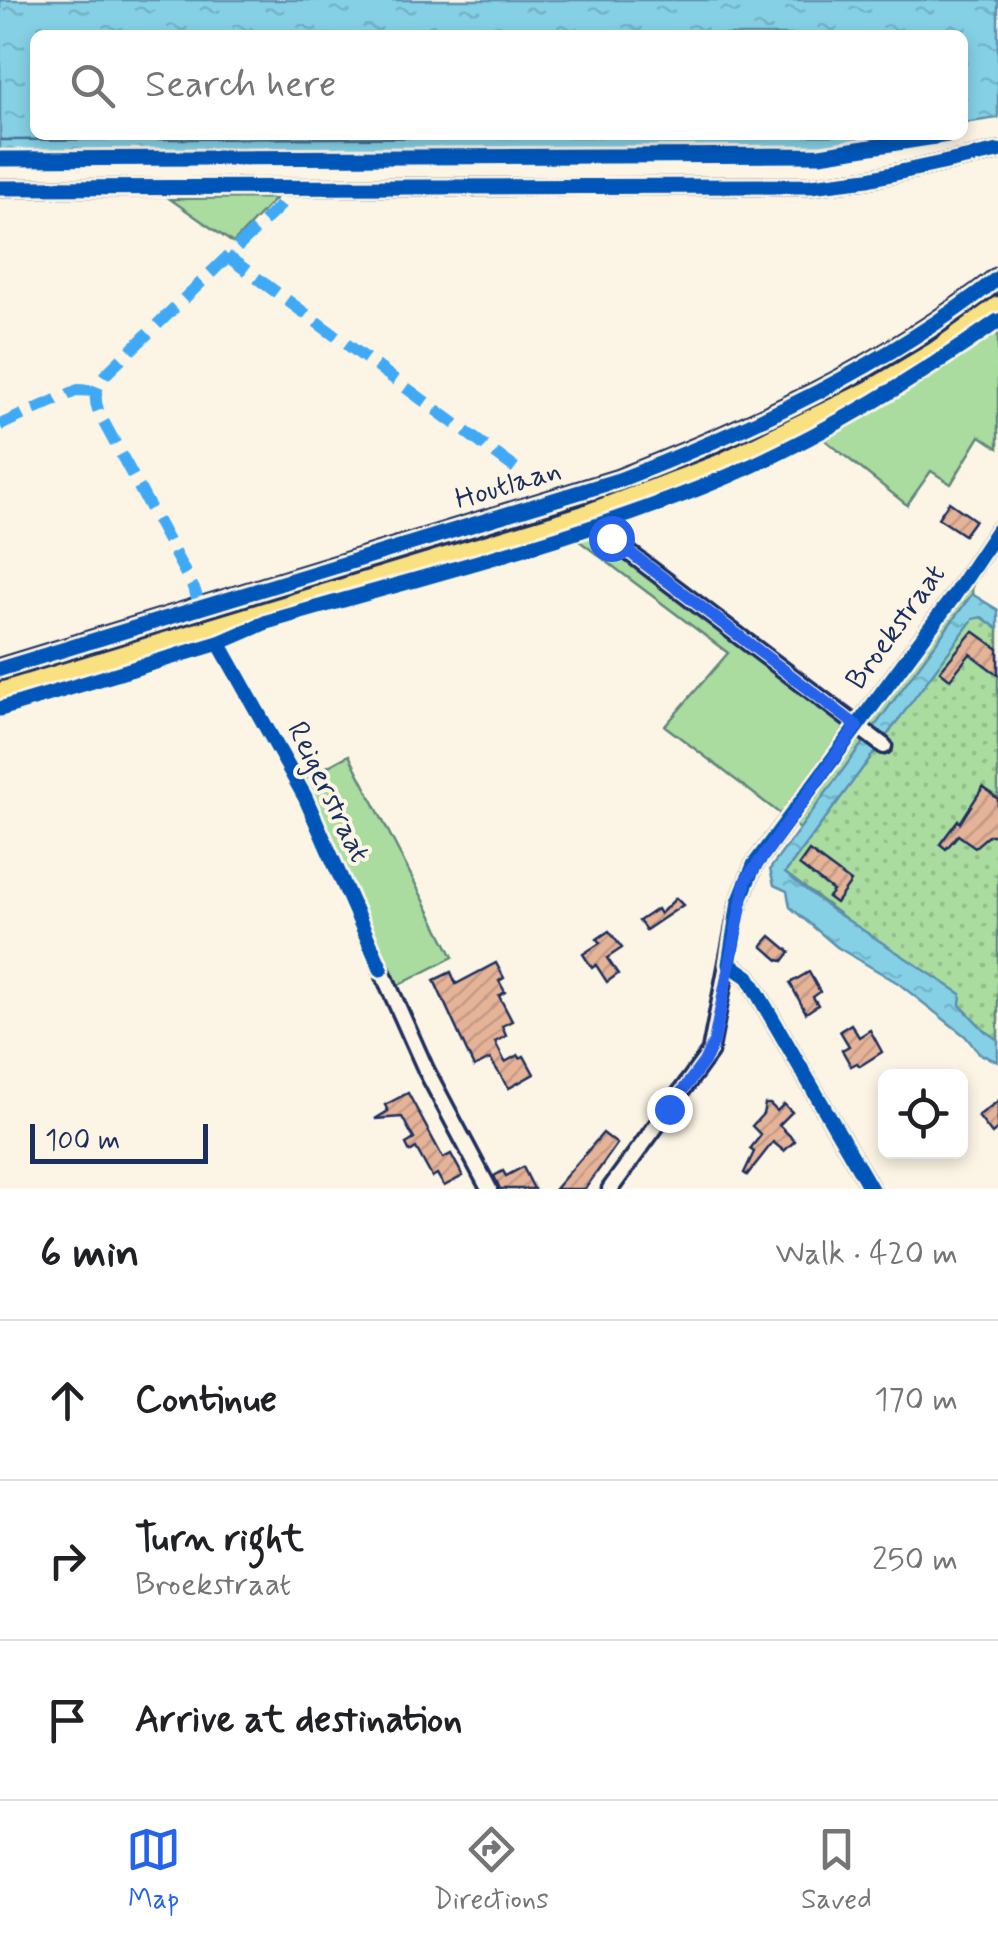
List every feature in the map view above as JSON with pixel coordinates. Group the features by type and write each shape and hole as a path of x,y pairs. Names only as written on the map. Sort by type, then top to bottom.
{"main road":[{"name":"Houtlaan","path":"0,669 619,480 708,445 860,370 998,278"},
{"name":"Houtlaan","path":"0,692 584,515 681,479 805,424 870,390 934,352 998,306"}],"street":[{"path":"0,188 811,186 868,179 998,151"},
{"name":"Broekstraat","path":"610,1189 710,1052 746,880 861,730 998,530"},
{"path":"611,538 884,746"},
{"path":"729,964 748,978 871,1189"},
{"path":"382,969 426,1070 488,1189"}],"green space":[{"path":"276,198 233,243 170,199"},
{"path":"998,328 998,448 980,436 951,484 931,471 907,505 825,440"},
{"path":"611,531 857,717 974,558 972,594 800,829 665,726 728,653 578,540"},
{"path":"982,617 998,629 998,1040 960,1005 785,873 973,618"},
{"path":"349,755 453,957 395,987 299,782"}],"water":[{"path":"0,0 998,0 998,118 968,122 968,30 30,30 30,140 863,140 820,147 0,150"},
{"path":"972,594 998,610 998,629 982,617 973,619 785,873 832,910 961,994 960,1005 998,1040 998,1062 980,1054 965,1036 898,983 837,947 790,907 787,891 774,885 770,869"}],"building":[{"path":"949,502 975,520 964,535 938,518"},
{"path":"973,631 998,649 998,675 970,654 950,679 940,671"},
{"path":"983,787 998,799 998,835 989,835 975,847 958,835 946,849 940,844 958,820 960,823"},
{"path":"809,851 851,882 836,903 828,897 833,891 799,865"},
{"path":"676,898 683,905 646,930 639,921 657,909 660,914"},
{"path":"609,931 622,948 607,958 618,974 607,982 583,954 600,943 597,939"},
{"path":"771,936 790,952 783,961 762,946"},
{"path":"496,963 504,978 499,981 505,992 499,996 512,1021 502,1026 506,1036 495,1042 505,1062 524,1056 534,1074 509,1088 490,1059 474,1067 434,980 451,972 456,984"},
{"path":"809,972 820,992 813,997 818,1005 806,1013 790,983"},
{"path":"851,1024 859,1037 870,1030 882,1052 860,1066 851,1066 842,1050 849,1046 840,1031"},
{"path":"408,1093 443,1158 451,1154 463,1176 444,1186 437,1174 432,1177 416,1148 410,1152 406,1144 414,1139 402,1117 375,1119 388,1111 385,1105"},
{"path":"998,1101 998,1129 992,1134 978,1116"},
{"path":"765,1104 777,1111 784,1104 792,1112 779,1125 795,1141 784,1151 773,1142 747,1175 744,1173 754,1152 750,1149 761,1135 752,1126 763,1114"},
{"path":"603,1133 617,1144 585,1189 555,1189"},
{"path":"523,1167 534,1189 500,1189 494,1176 503,1171 506,1176"}],"marked path":[{"path":"200,608 195,591 102,419 96,391 105,375 278,208 286,187"},
{"path":"227,256 519,471"},
{"path":"0,425 78,390 95,391"}],"cycle path":[{"path":"0,159 820,155 916,140"},
{"path":"0,188 811,186 868,179 998,151"},
{"path":"0,669 619,480 816,393 910,340 998,278"},
{"path":"0,709 219,643 267,622 559,538 674,498 764,460 834,424 998,321"},
{"path":"871,1189 748,977 729,964 739,902 754,865 953,597 998,530"},
{"name":"Reigerstraat","path":"219,643 305,797 381,969"}],"route":[{"path":"611,538 857,726 746,880 714,1042 669,1109"}]}
